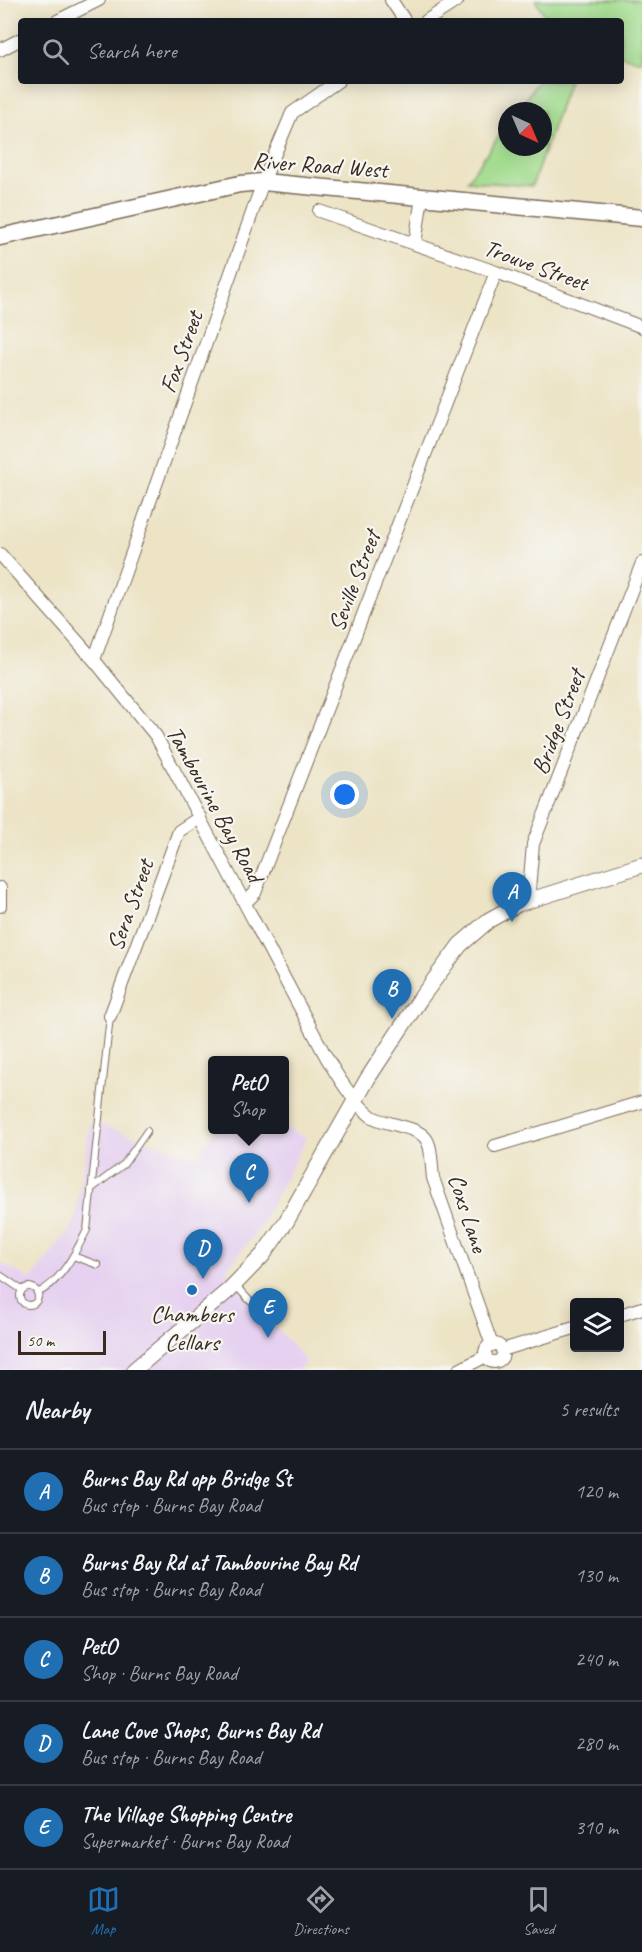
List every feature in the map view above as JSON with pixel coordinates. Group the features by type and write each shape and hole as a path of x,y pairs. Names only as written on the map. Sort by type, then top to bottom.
{"main road":[{"name":"River Road West","path":"0,237 240,184 264,182 642,218"}],"street":[{"path":"63,18 99,0"},
{"path":"391,0 403,18"},
{"path":"431,18 458,0"},
{"path":"0,50 18,41"},
{"name":"Fox Street","path":"94,660 264,182 292,113 334,84"},
{"path":"415,244 422,197"},
{"name":"Trouve Street","path":"319,211 496,272 642,327"},
{"name":"Seville Street","path":"246,902 255,893 496,272"},
{"name":"Tambourine Bay Road","path":"0,554 94,660 156,736 324,1053 356,1099"},
{"name":"Bridge Street","path":"528,901 533,844 642,563"},
{"name":"Sera Street","path":"110,1016 179,831 200,817"},
{"path":"134,1370 235,1284 274,1241 356,1099 420,999 454,951 472,933 498,914 528,901 642,865"},
{"path":"0,888 0,906"},
{"name":"Coxs Lane","path":"356,1099 377,1120 411,1128 426,1138 431,1151 433,1178 496,1356"},
{"path":"495,1146 642,1102"},
{"path":"624,1314 642,1308"},
{"path":"459,1370 570,1329"}],"lane":[{"path":"38,1293 45,1290 74,1256 87,1230 110,1016"},
{"path":"91,1189 124,1164 147,1131"},
{"path":"74,1256 98,1265"},
{"path":"0,1275 22,1290"},
{"path":"235,1284 250,1301"},
{"path":"22,1290 28,1287 38,1293"},
{"path":"22,1290 23,1303 36,1303 38,1293"}],"shaded area":[{"path":"90,1124 105,1126 196,1157 212,1134 289,1134 289,1129 307,1138 257,1232 226,1270 307,1362 298,1370 0,1370 0,1263 31,1279 74,1224"}],"green space":[{"path":"535,0 642,0 642,61 624,57 624,18 547,18"},
{"path":"536,84 568,84 552,129 552,102 523,102"},
{"path":"498,138 498,156 543,156 532,186 467,181"}],"place":[{"name":"Burns Bay Rd opp Bridge St","path":"512,922"},
{"name":"Burns Bay Rd at Tambourine Bay Rd","path":"392,1019"},
{"name":"PetO","path":"249,1203"},
{"name":"Lane Cove Shops, Burns Bay Rd","path":"203,1279"},
{"name":"Chambers Cellars","path":"192,1290"},
{"name":"The Village Shopping Centre","path":"268,1338"}]}
